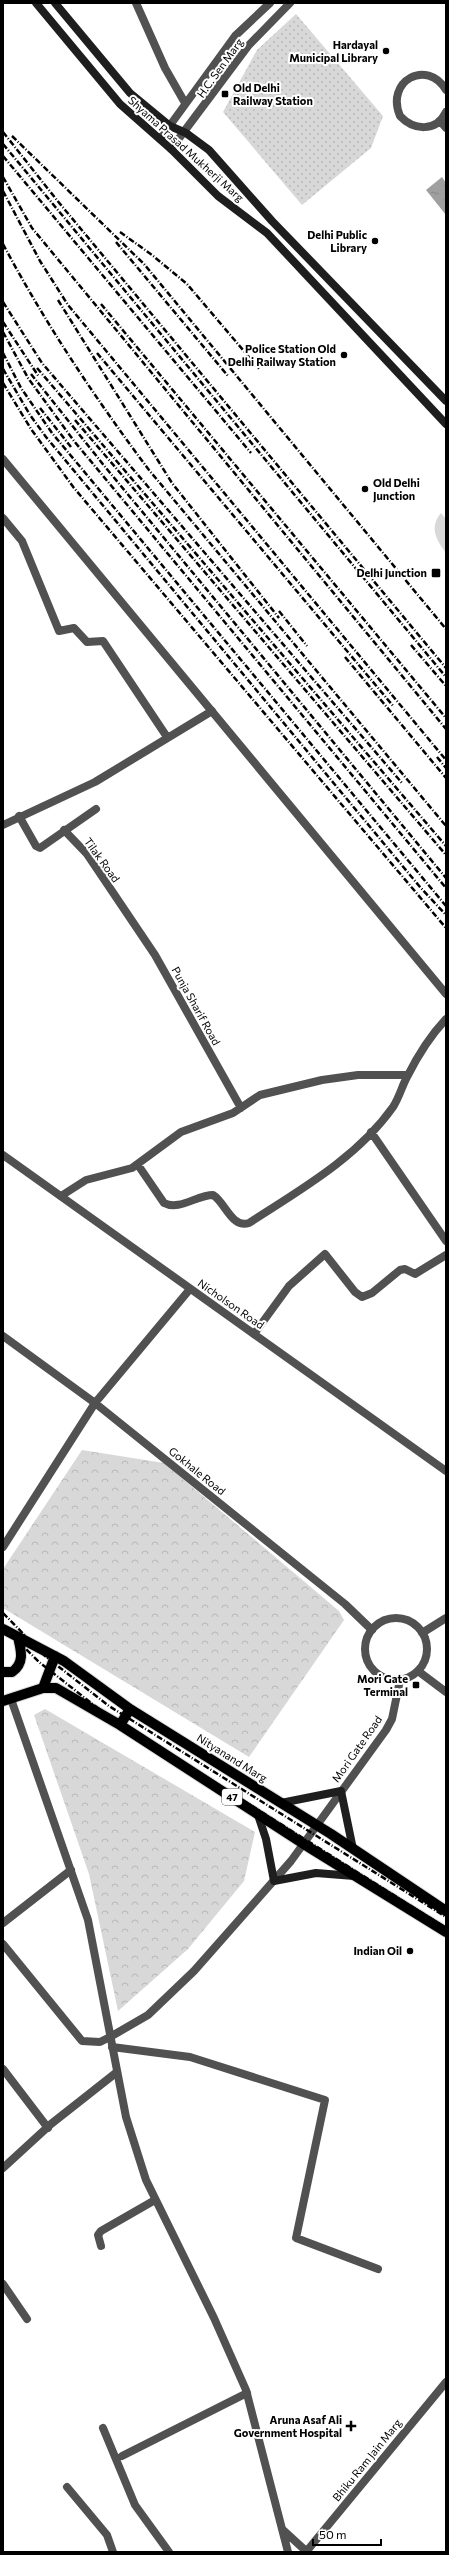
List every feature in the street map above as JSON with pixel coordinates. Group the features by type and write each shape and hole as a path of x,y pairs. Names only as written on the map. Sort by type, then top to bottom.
{"main road":[{"name":"Shyama Prasad Mukherji Marg","path":"36,3 120,104 172,149 218,196 267,233 446,424"},
{"name":"Shyama Prasad Mukherji Marg","path":"54,3 130,93 170,126 186,133 209,150 272,221 446,401"},
{"name":"Nityanand Marg","path":"3,1629 55,1656 130,1709 317,1825 446,1911"},
{"path":"3,1672 12,1672 20,1663 22,1655 18,1637"},
{"path":"42,1688 55,1656"},
{"name":"47","path":"7,1700 42,1688 56,1688 120,1725 258,1815 446,1932"},
{"path":"120,1725 130,1709"},
{"path":"281,1802 342,1791 353,1849"},
{"path":"258,1815 266,1839 274,1881 316,1873 356,1876"}],"street":[{"path":"136,3 165,68 185,103"},
{"name":"H.C. Sen Marg","path":"160,139 235,36 270,3"},
{"name":"H.C. Sen Marg","path":"172,149 186,133 248,46 290,3"},
{"path":"445,85 429,76 412,77 398,89 396,98 398,112 406,123 423,128 440,121 446,112"},
{"path":"440,121 446,128"},
{"path":"3,459 446,994"},
{"path":"3,518 22,541 59,631 74,628 87,642 103,641 167,737"},
{"path":"3,825 19,816 95,782 212,711"},
{"path":"19,816 38,847 41,847 96,809"},
{"name":"Tilak Road","path":"64,830 87,854 128,917"},
{"name":"Punja Sharif Road","path":"128,917 155,955 241,1108"},
{"path":"138,1165 164,1203 176,1205 213,1195 234,1220 245,1224 313,1181 348,1154 371,1132 393,1106 408,1075 446,1018"},
{"path":"61,1196 86,1180 138,1165 181,1132 241,1108 260,1096 322,1080 358,1075 408,1075"},
{"path":"371,1132 446,1241"},
{"name":"Nicholson Road","path":"3,1155 446,1470"},
{"path":"254,1334 289,1286 325,1254 354,1292 362,1297 372,1294 400,1270 405,1269 415,1274 446,1255"},
{"path":"3,1547 95,1403 183,1300 190,1289"},
{"name":"Gokhale Road","path":"3,1336 95,1403 346,1604 372,1630"},
{"path":"398,1618 409,1621 422,1632 427,1652 418,1671 410,1677 400,1680 382,1676 370,1664 366,1647 372,1630 386,1620 398,1618"},
{"path":"422,1632 446,1618"},
{"path":"418,1671 446,1692"},
{"name":"Mori Gate Road","path":"3,1944 82,2041 100,2042 148,2015 189,1976 274,1881 304,1844 392,1719 400,1680"},
{"path":"7,1700 71,1870 88,1920 126,2117 146,2180 214,2318 246,2393 288,2552"},
{"path":"3,1923 71,1870"},
{"path":"112,2048 190,2057 325,2100 296,2238 378,2269"},
{"path":"3,2069 48,2128"},
{"path":"3,2168 48,2128 117,2072"},
{"path":"101,2246 98,2235 101,2231 155,2200"},
{"path":"3,2284 27,2319"},
{"name":"Bhiku Ram Jain Marg","path":"306,2552 446,2382"},
{"path":"122,2456 246,2393"},
{"path":"103,2428 135,2506 169,2552"},
{"path":"67,2487 107,2535 113,2552"},
{"path":"283,2530 306,2552"}],"green space":[{"path":"296,14 383,116 371,148 302,205 223,112 257,50"},
{"path":"441,513 446,519 446,553 439,543 435,533 435,523"},
{"path":"82,1450 164,1463 339,1611 344,1620 249,1757 3,1608 3,1569"},
{"path":"45,1709 255,1832 244,1881 188,1949 118,2011 89,1874 34,1715"}],"water":[{"path":"442,177 446,183 446,215 426,190"}],"railway":[{"path":"3,132 56,199 446,668"},
{"path":"12,136 144,264 446,629"},
{"path":"3,144 446,677"},
{"path":"3,156 251,453"},
{"path":"3,177 32,228 446,729"},
{"path":"3,191 40,261 68,305 446,760"},
{"path":"120,232 152,255 187,284 260,370"},
{"path":"116,242 228,376"},
{"path":"3,244 53,331 90,388 149,470 446,826"},
{"path":"58,300 172,483 279,618"},
{"path":"3,302 42,363 402,783"},
{"path":"101,304 446,718"},
{"path":"3,322 39,377"},
{"path":"3,332 28,378 74,441 446,888"},
{"path":"3,353 21,388 52,433 446,906"},
{"path":"97,353 394,707"},
{"path":"37,368 446,846"},
{"path":"3,369 30,415 46,437 420,887 446,915"},
{"path":"31,374 106,468 446,878"},
{"path":"3,383 31,429 74,488 446,928"},
{"path":"40,408 71,447"},
{"path":"75,420 446,855"},
{"path":"279,611 307,646"},
{"path":"411,645 446,686"},
{"path":"345,657 446,778"},
{"path":"437,757 446,768"},
{"path":"3,1613 45,1656 109,1706 446,1917"},
{"path":"3,1626 39,1662 104,1713 446,1928"}],"place":[{"name":"Hardayal Municipal Library","path":"386,51"},
{"name":"Old Delhi Railway Station","path":"225,94"},
{"name":"Delhi Public Library","path":"375,241"},
{"name":"Police Station Old Delhi Railway Station","path":"344,355"},
{"name":"Old Delhi Junction","path":"365,489"},
{"name":"Delhi Junction","path":"436,573"},
{"name":"Mori Gate Terminal","path":"416,1685"},
{"name":"Indian Oil","path":"410,1951"},
{"name":"Aruna Asaf Ali Government Hospital","path":"351,2426"}]}
